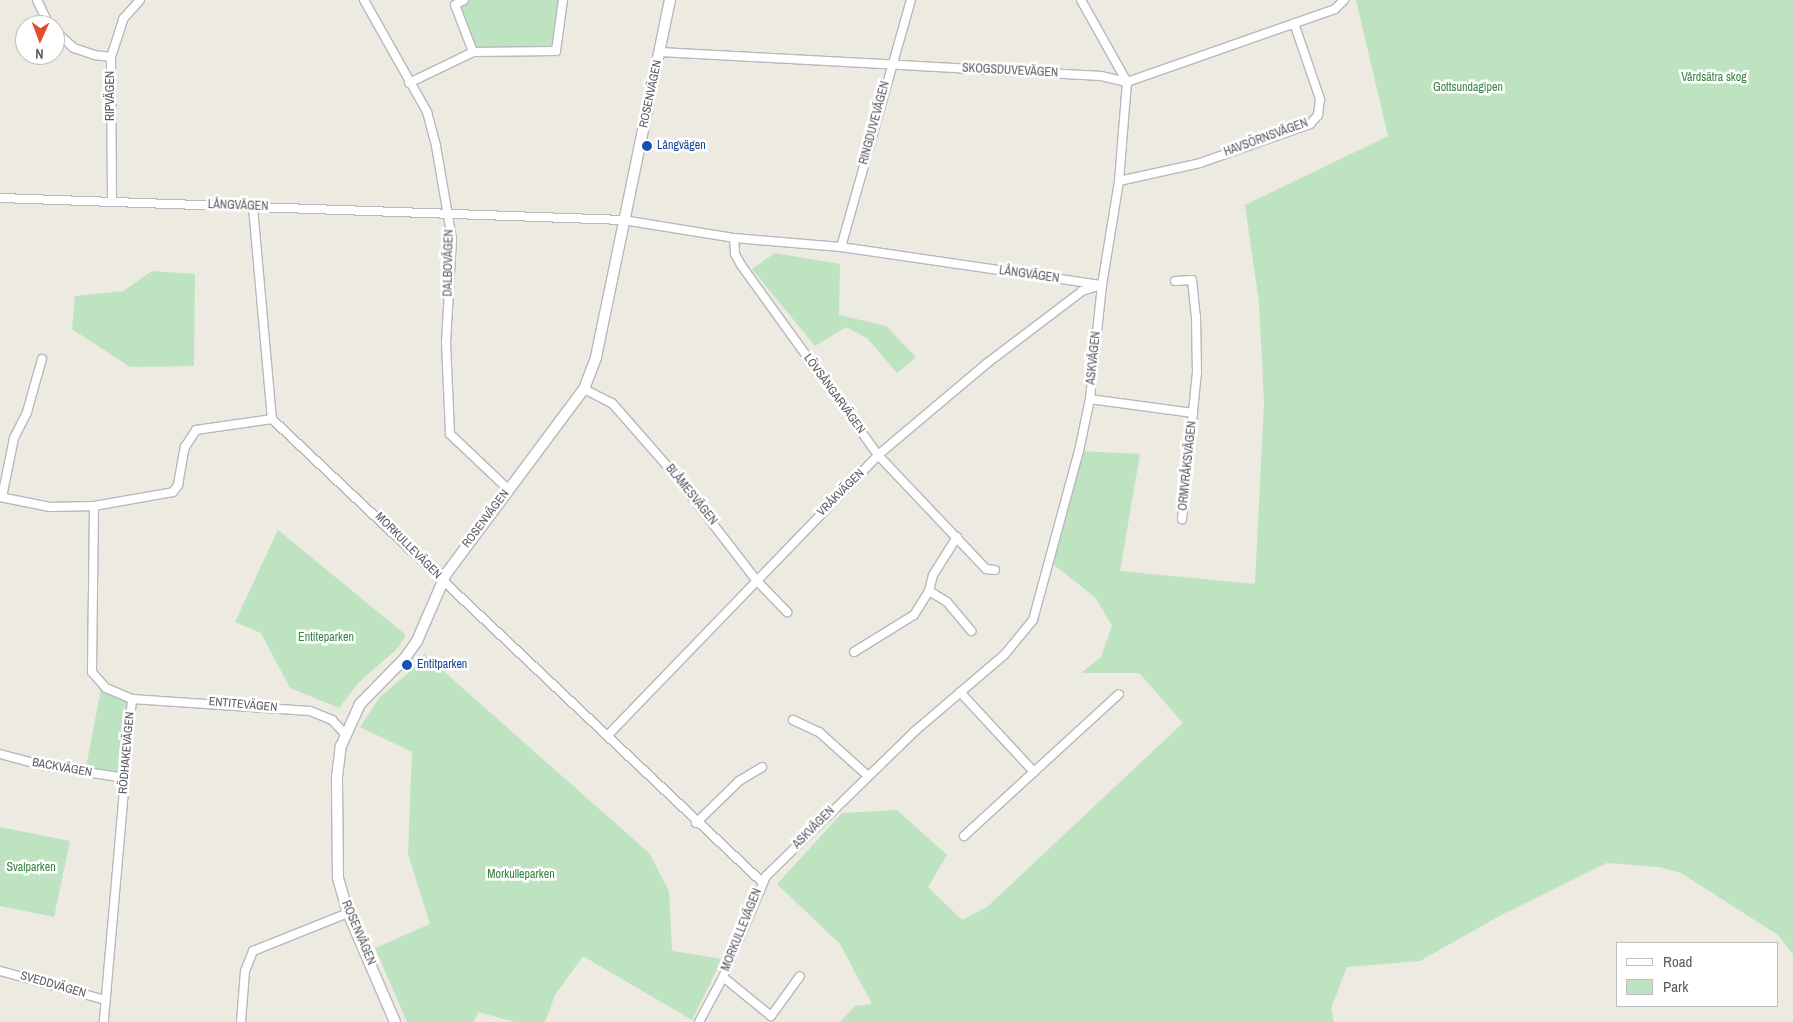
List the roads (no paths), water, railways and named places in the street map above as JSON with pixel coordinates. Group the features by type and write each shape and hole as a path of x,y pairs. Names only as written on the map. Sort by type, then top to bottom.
{"street":[{"path":"37,0 45,15"},
{"name":"RIPVÄGEN","path":"112,201 111,56 123,19 140,0"},
{"name":"DALBOVÄGEN","path":"364,0 427,112 449,216 452,239 446,342 447,423 450,434 508,489"},
{"path":"464,0 455,5 472,52"},
{"path":"410,83 472,52 556,51 563,0"},
{"name":"ROSENVÄGEN","path":"395,1022 348,912 336,865 336,777 345,734 352,717 371,691 405,658 417,641 443,581 508,489 584,389 596,357 670,0"},
{"name":"RINGDUVEVÄGEN","path":"841,247 891,63 911,0"},
{"path":"1081,0 1127,82 1335,8 1344,0"},
{"name":"HAVSÖRNSVÄGEN","path":"1119,181 1200,162 1310,124 1318,115 1320,99 1294,23"},
{"path":"65,40 74,48 94,55 111,56"},
{"name":"SKOGSDUVEVÄGEN","path":"660,52 891,63 1101,76 1127,82"},
{"name":"ASKVÄGEN","path":"762,882 867,775 1005,654 1033,620 1079,450 1090,399 1102,285 1119,181 1127,82"},
{"name":"LÅNGVÄGEN","path":"0,198 449,216 623,220 734,238 841,247 1102,285"},
{"path":"42,359 27,412 14,438 1,497 50,507 94,506 173,492 178,485 185,447 196,430 272,419 253,207"},
{"name":"LÖVSÅNGARVÄGEN","path":"734,238 735,254 740,265 878,455 986,569 995,570"},
{"name":"ORMVRÅKSVÄGEN","path":"1176,281 1192,280 1197,372 1182,519"},
{"name":"VRÅKVÄGEN","path":"609,734 878,455 994,358 1082,290 1102,285"},
{"name":"BLÅMESVÄGEN","path":"584,389 612,403 676,476 756,580 787,612"},
{"name":"ORMVRÅKSVÄGEN","path":"1090,399 1193,413"},
{"name":"MORKULLEVÄGEN","path":"272,419 443,581 609,734 696,823 762,882 723,977 699,1022"},
{"name":"RÖDHAKEVÄGEN","path":"94,506 92,672 106,688 132,699 104,1022"},
{"path":"854,652 914,614 929,591 933,575 957,537"},
{"path":"929,591 947,602 971,631"},
{"path":"960,692 1034,772"},
{"path":"964,836 1119,694"},
{"name":"ENTITEVÄGEN","path":"132,699 310,711 332,720 345,734"},
{"path":"793,720 819,732 867,775"},
{"name":"BACKVÄGEN","path":"0,754 41,765 125,778"},
{"path":"696,823 739,781 762,767"},
{"path":"241,1022 245,971 253,951 348,912"},
{"name":"SVEDDVÄGEN","path":"0,971 105,1000"},
{"name":"MORKULLEVÄGEN","path":"723,977 771,1016 800,976"}],"place":[{"name":"Långvägen","path":"647,146"},
{"name":"Entitparken","path":"407,665"}],"park label":[{"name":"Vårdsätra skog","path":"1714,78"},
{"name":"Gottsundagipen","path":"1468,88"},
{"name":"Entiteparken","path":"326,638"},
{"name":"Svalparken","path":"31,868"},
{"name":"Morkulleparken","path":"521,875"}]}
